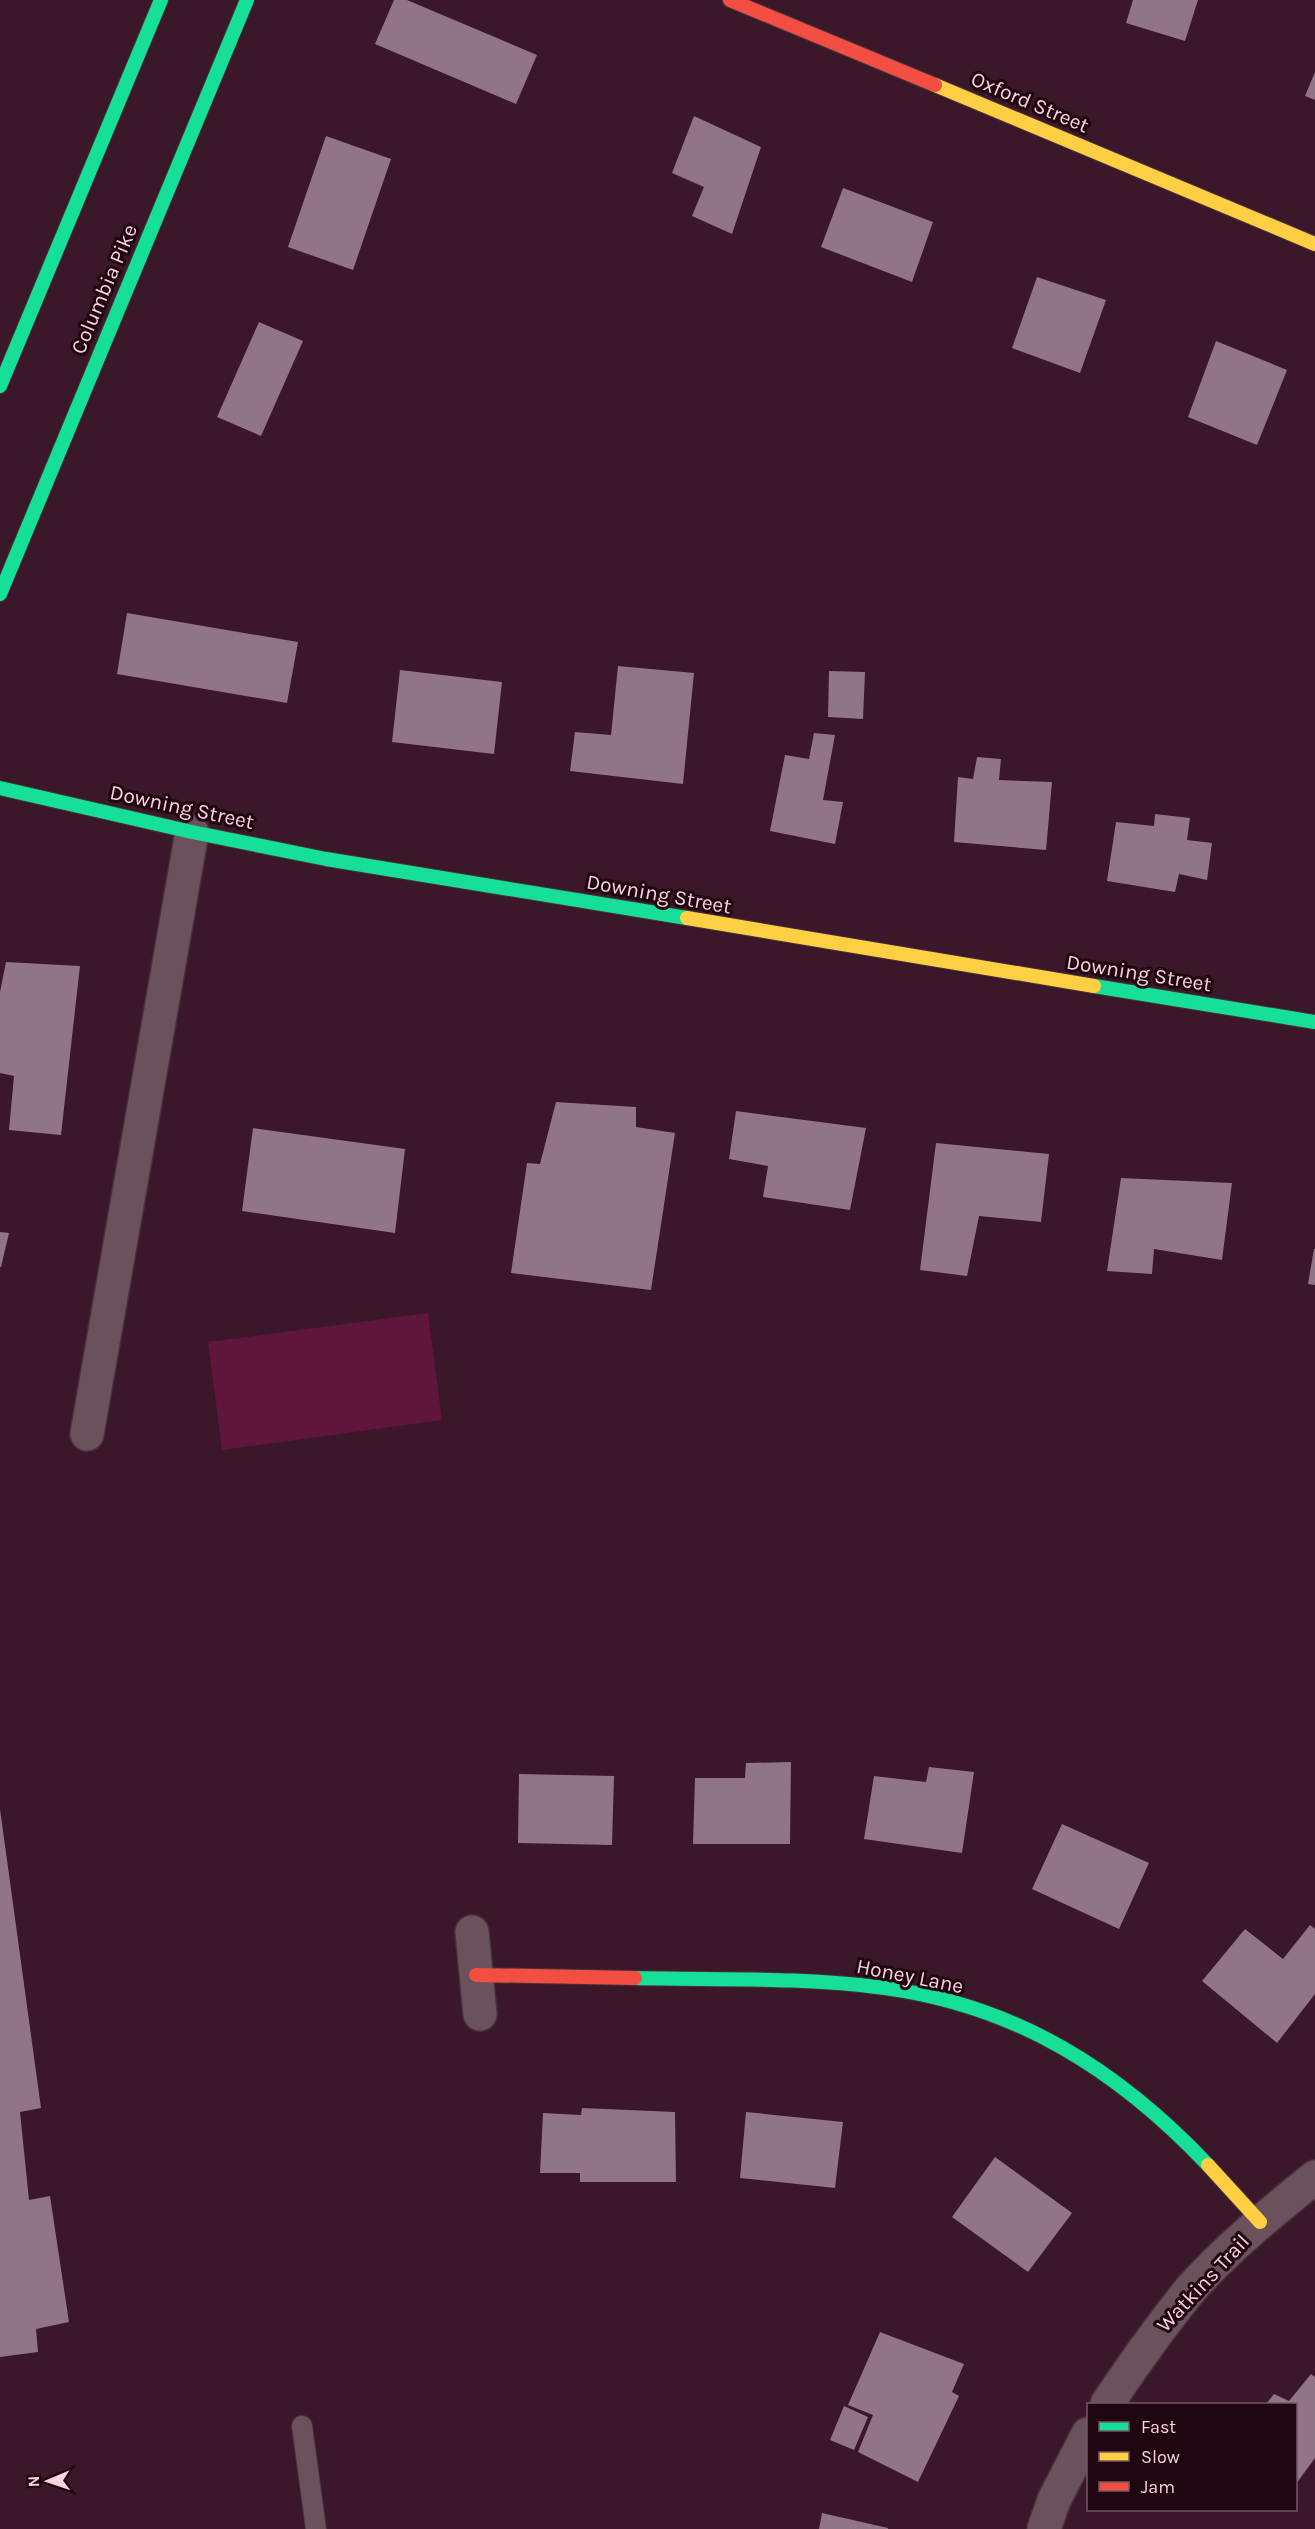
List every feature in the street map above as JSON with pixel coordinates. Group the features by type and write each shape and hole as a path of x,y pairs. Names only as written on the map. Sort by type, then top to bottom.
{"street":[{"path":"0,386 161,0"},
{"name":"Columbia Pike","path":"0,594 247,0"},
{"name":"Oxford Street","path":"730,0 1315,244"},
{"name":"Downing Street","path":"0,788 192,832 338,861 1315,1022"},
{"path":"87,1434 192,832"},
{"path":"472,1932 480,2014"},
{"name":"Honey Lane","path":"476,1975 858,1985 935,1997 1009,2021 1077,2054 1129,2092 1197,2153 1260,2222"},
{"name":"Watkins Trail","path":"1108,2403 1140,2353 1192,2289 1260,2222 1315,2176"},
{"path":"1044,2529 1054,2500 1087,2438"}],"lane":[{"path":"302,2426 316,2529"}],"shaded area":[{"path":"428,1313 442,1420 222,1450 208,1342"}],"building":[{"path":"394,0 407,0 537,55 516,104 375,44"},
{"path":"1133,0 1198,0 1185,41 1126,23"},
{"path":"1315,72 1315,100 1305,96"},
{"path":"694,116 761,147 732,234 692,216 704,187 672,173"},
{"path":"326,136 391,159 353,270 288,247"},
{"path":"843,188 933,222 912,282 821,247"},
{"path":"1037,277 1106,300 1080,373 1012,348"},
{"path":"259,322 303,341 261,436 217,417"},
{"path":"1216,341 1287,370 1257,445 1188,417"},
{"path":"127,613 298,642 287,703 117,674"},
{"path":"618,666 694,673 683,784 570,771 575,732 611,735"},
{"path":"400,670 502,682 494,754 392,742"},
{"path":"829,671 865,672 863,719 828,717"},
{"path":"814,733 835,735 823,800 843,802 835,844 770,831 785,755 809,759"},
{"path":"977,757 1001,759 999,780 1052,782 1046,850 954,842 958,777 973,779"},
{"path":"1155,814 1190,818 1187,840 1212,843 1207,880 1179,874 1175,892 1107,881 1116,822 1154,826"},
{"path":"6,962 80,966 61,1135 9,1130 14,1076 0,1073 0,992"},
{"path":"556,1102 636,1107 636,1127 675,1133 651,1290 511,1273 527,1163 540,1164"},
{"path":"736,1111 866,1128 850,1210 763,1197 768,1166 729,1159"},
{"path":"253,1128 405,1149 395,1233 242,1211"},
{"path":"936,1143 1049,1154 1041,1222 979,1216 967,1276 920,1270"},
{"path":"1121,1178 1232,1183 1222,1260 1154,1249 1152,1274 1107,1271"},
{"path":"0,1232 9,1233 1,1267 0,1267"},
{"path":"1315,1249 1315,1285 1308,1284"},
{"path":"791,1762 790,1844 693,1844 695,1778 745,1778 746,1763"},
{"path":"929,1767 974,1772 962,1853 864,1839 874,1776 926,1782"},
{"path":"519,1774 614,1776 612,1845 518,1843"},
{"path":"0,1809 41,2108 20,2112 29,2200 50,2196 69,2322 36,2329 38,2352 0,2357"},
{"path":"1062,1824 1149,1863 1119,1929 1032,1889"},
{"path":"1310,1925 1315,1929 1315,1994 1277,2043 1202,1981 1245,1929 1283,1959"},
{"path":"582,2108 675,2112 676,2182 580,2182 580,2173 540,2173 543,2113 581,2115"},
{"path":"746,2112 843,2122 835,2188 740,2178"},
{"path":"995,2157 1072,2213 1028,2272 952,2217"},
{"path":"880,2332 964,2364 952,2392 959,2396 918,2482 858,2452 873,2415 848,2405"},
{"path":"1311,2374 1315,2377 1315,2458 1297,2483 1297,2403 1267,2403 1274,2394 1289,2401"},
{"path":"844,2406 868,2417 854,2450 830,2440"},
{"path":"822,2513 888,2528 888,2529 819,2529"}],"traffic: fast":[{"path":"0,386 161,0"},
{"path":"0,594 247,0"},
{"path":"0,788 192,832 326,859 687,918"},
{"path":"1094,986 1315,1022"},
{"path":"635,1978 854,1984 933,1997 978,2010 1021,2027 1101,2072 1174,2131 1208,2165"}],"traffic: slow":[{"path":"935,85 1315,244"},
{"path":"687,918 1094,986"},
{"path":"1208,2165 1260,2222"}],"traffic: jam":[{"path":"730,0 935,85"},
{"path":"476,1975 635,1978"}]}
